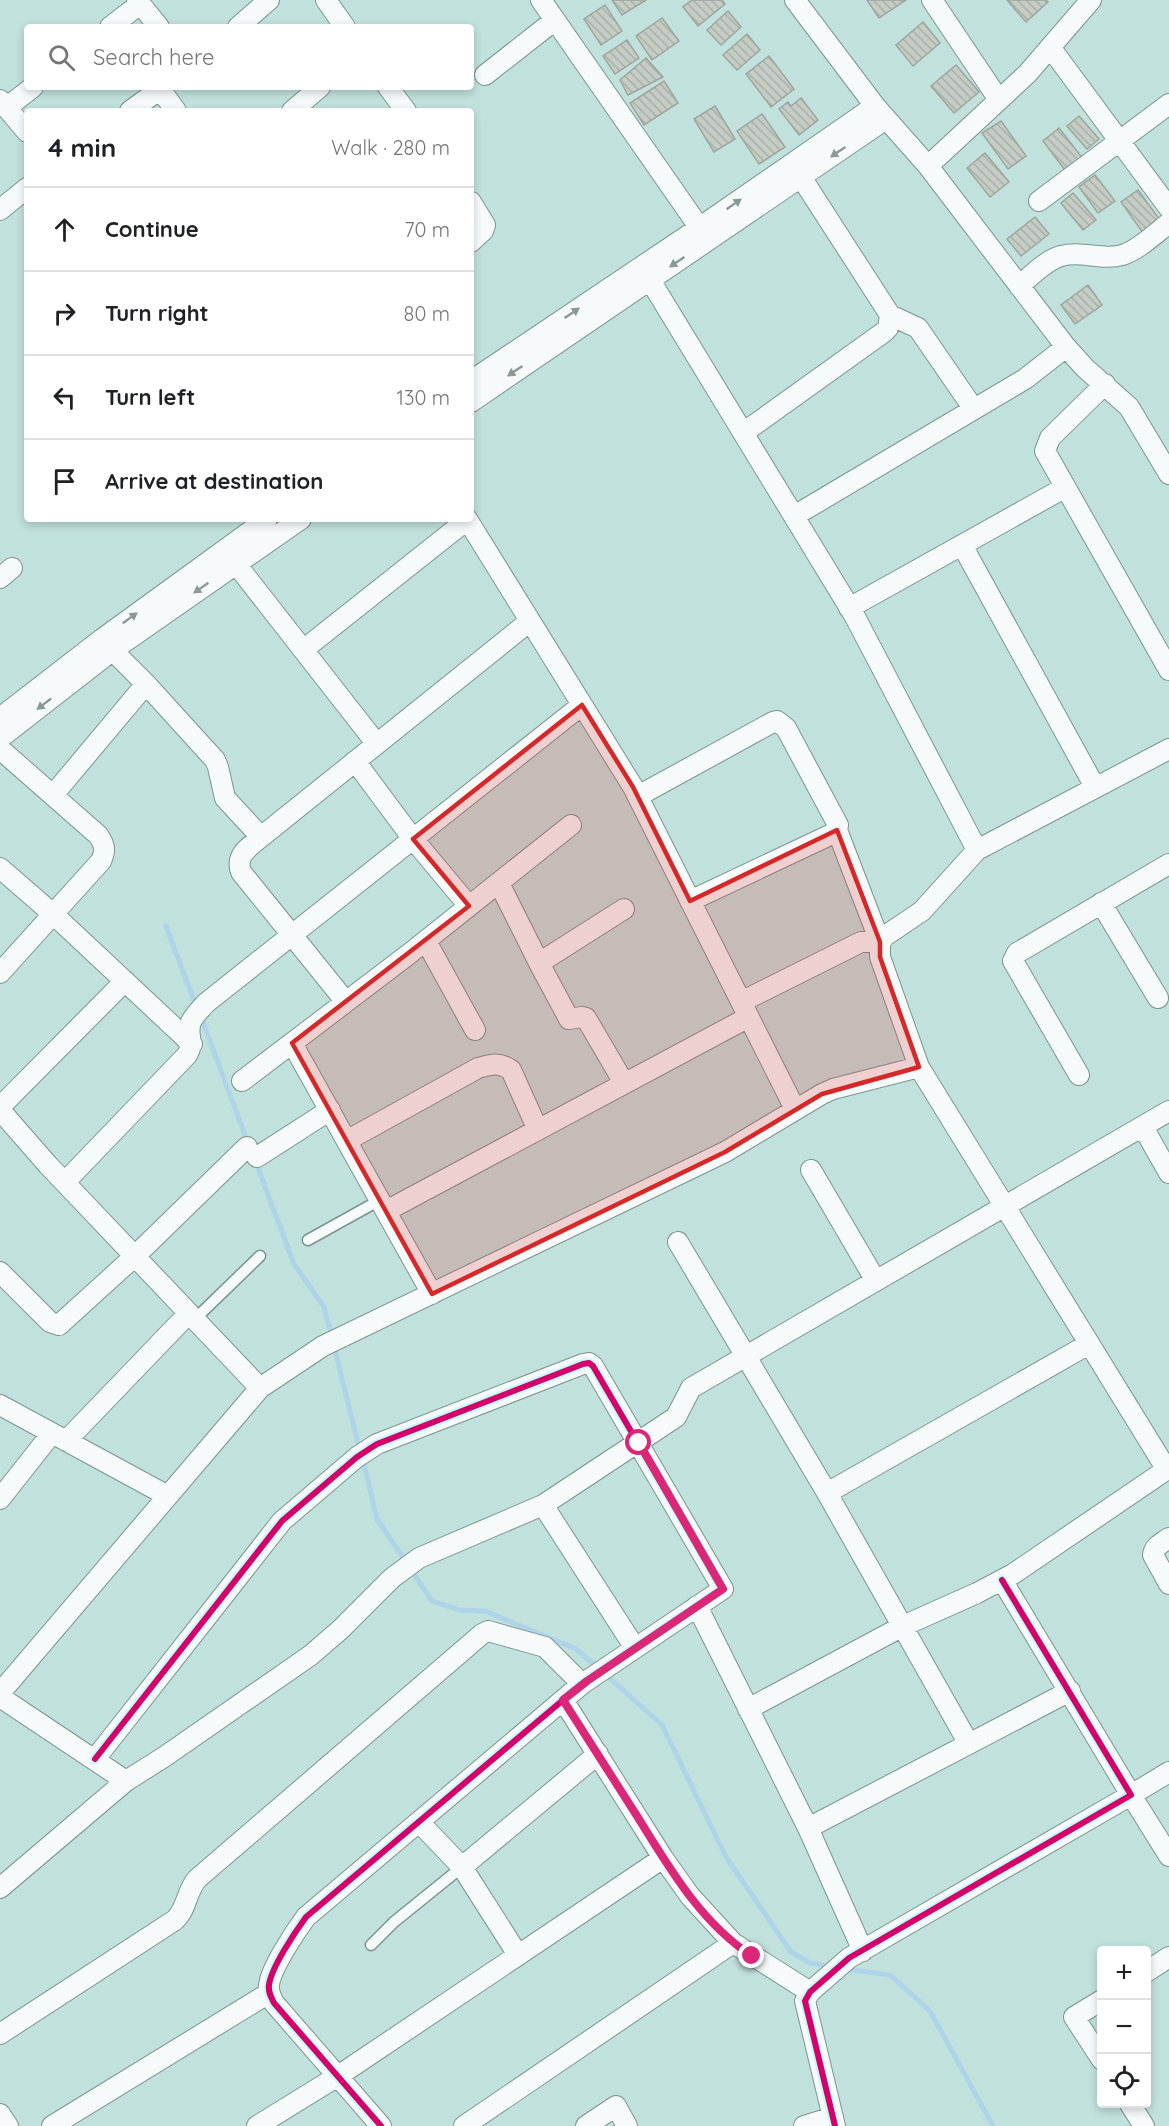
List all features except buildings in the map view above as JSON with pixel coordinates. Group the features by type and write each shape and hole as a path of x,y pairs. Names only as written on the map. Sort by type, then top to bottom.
{"street":[{"path":"241,24 268,0"},
{"path":"326,0 343,24"},
{"path":"541,0 703,234"},
{"path":"795,0 881,112 928,166 1066,347 1085,368 1129,407 1169,474"},
{"path":"932,0 999,100"},
{"path":"113,24 139,2 157,24"},
{"path":"928,166 1027,74 1084,3"},
{"path":"485,75 555,20"},
{"path":"1050,47 1169,208"},
{"path":"24,128 3,104 28,90"},
{"path":"134,108 159,90"},
{"path":"163,90 174,108"},
{"path":"296,108 316,90"},
{"path":"390,90 404,108"},
{"path":"1038,201 1169,104"},
{"path":"474,400 650,280 703,234 801,177 881,112"},
{"path":"474,379 703,234 881,112"},
{"path":"801,177 890,315 918,328 973,408"},
{"path":"0,210 24,190"},
{"path":"474,207 485,225 483,231 474,239"},
{"path":"1019,286 1052,260 1061,256 1109,257 1126,254 1169,224"},
{"path":"650,280 849,608 976,850"},
{"path":"743,433 884,332 890,321 890,315"},
{"path":"794,516 1025,379 1066,347"},
{"path":"1105,384 1046,444 1044,451 1169,670"},
{"path":"849,608 1064,488"},
{"path":"0,738 107,645 263,522"},
{"path":"0,717 297,522"},
{"path":"303,650 463,522"},
{"path":"469,522 638,796 795,1109"},
{"path":"962,544 1095,787"},
{"path":"236,564 376,743"},
{"path":"346,1002 240,872 239,858 261,837 376,743 530,621"},
{"path":"107,645 215,760 225,798 261,837"},
{"path":"53,795 146,684"},
{"path":"65,1182 187,1055 192,1044 191,1021 206,1003 582,705"},
{"path":"638,796 772,722 777,721 786,728 838,825 837,830 880,942 880,957 919,1067 1168,1469 1002,1580 903,1626 748,1709"},
{"path":"0,749 98,835 104,843 105,852 101,861 0,973"},
{"path":"880,942 885,936 922,911 976,850 1169,749"},
{"path":"355,761 413,839 469,906"},
{"path":"242,1081 426,941 571,825"},
{"path":"690,901 837,830"},
{"path":"1079,1075 1013,961 1014,956 1017,952 1169,864"},
{"path":"0,868 53,914 192,1044"},
{"path":"499,883 538,963 570,1020 586,1018 624,1083"},
{"path":"1101,903 1158,998"},
{"path":"538,963 624,909"},
{"path":"426,941 475,1030"},
{"path":"383,1205 538,1130 624,1083 861,942 880,942"},
{"path":"125,981 0,1108 65,1182 260,1388"},
{"path":"292,1043 432,1294"},
{"path":"348,1140 478,1068 493,1063 503,1064 511,1070 538,1130"},
{"path":"126,1781 0,1695 260,1388 323,1346 725,1152 795,1109 833,1089 919,1067"},
{"path":"0,1272 50,1322 58,1325 252,1152 330,1110"},
{"path":"0,1888 126,1781 311,1655 341,1629 392,1578 419,1558 543,1505 676,1417 691,1388 747,1358 1169,1111"},
{"path":"1143,1127 1169,1173"},
{"path":"811,1170 876,1281"},
{"path":"678,1242 827,1493 969,1744"},
{"path":"0,1499 59,1437 192,1316"},
{"path":"827,1493 1089,1344"},
{"path":"95,1759 282,1521 357,1457 377,1444 583,1364 589,1364 639,1443 723,1589 584,1683 306,1917 290,1939 269,1983 269,1993 274,2003 381,2126"},
{"path":"0,1405 168,1496"},
{"path":"543,1505 634,1648"},
{"path":"1169,1538 1157,1545 1153,1555 1169,1584"},
{"path":"1002,1580 1169,1856"},
{"path":"697,1606 808,1828 856,1954"},
{"path":"0,2034 175,1920 183,1911 188,1892 197,1879 482,1634 488,1631 545,1647 584,1683"},
{"path":"808,1828 1070,1691"},
{"path":"563,1700 663,1858 690,1896 723,1935 810,1992"},
{"path":"462,1868 598,1754"},
{"path":"804,2126 834,2122 806,2001 810,1992 856,1954 1169,1772"},
{"path":"418,1822 462,1868 518,1955"},
{"path":"257,2126 338,2076 663,1858"},
{"path":"464,2126 733,1943"},
{"path":"1151,1969 1169,1956"},
{"path":"52,2126 269,1993"},
{"path":"1097,2003 1074,2017 1097,2054"},
{"path":"586,2126 616,2106 627,2126"},
{"path":"1133,2108 1144,2126"},
{"path":"0,2114 8,2126"}],"lane":[{"path":"308,1240 383,1205"},
{"path":"192,1316 260,1256"},
{"path":"370,1945 394,1922 462,1868"}],"highlighted area":[{"path":"582,705 633,787 690,901 837,830 880,942 880,957 919,1067 822,1094 725,1152 432,1294 292,1043 469,906 413,839"}],"waterway":[{"path":"166,926 196,1006"},
{"path":"201,1017 248,1143"},
{"path":"255,1160 294,1264 324,1307 332,1337"},
{"path":"334,1346 360,1451"},
{"path":"363,1460 377,1519 432,1601 459,1610 485,1611 576,1649 598,1668"},
{"path":"605,1674 662,1725 726,1857 791,1952 810,1963 830,1966"},
{"path":"845,1969 890,1975 930,2011 993,2126"}],"cycle path":[{"path":"95,1759 282,1521 357,1457 377,1444 583,1364 589,1363 593,1366 723,1589 582,1684 306,1917 290,1941 271,1978 269,1992 272,1999 381,2126"},
{"path":"835,2126 805,2001 810,1992 849,1958 1131,1795 1002,1580"}],"route":[{"path":"639,1443 723,1589 634,1648 563,1700 663,1858 690,1896 723,1935 752,1956"}]}
